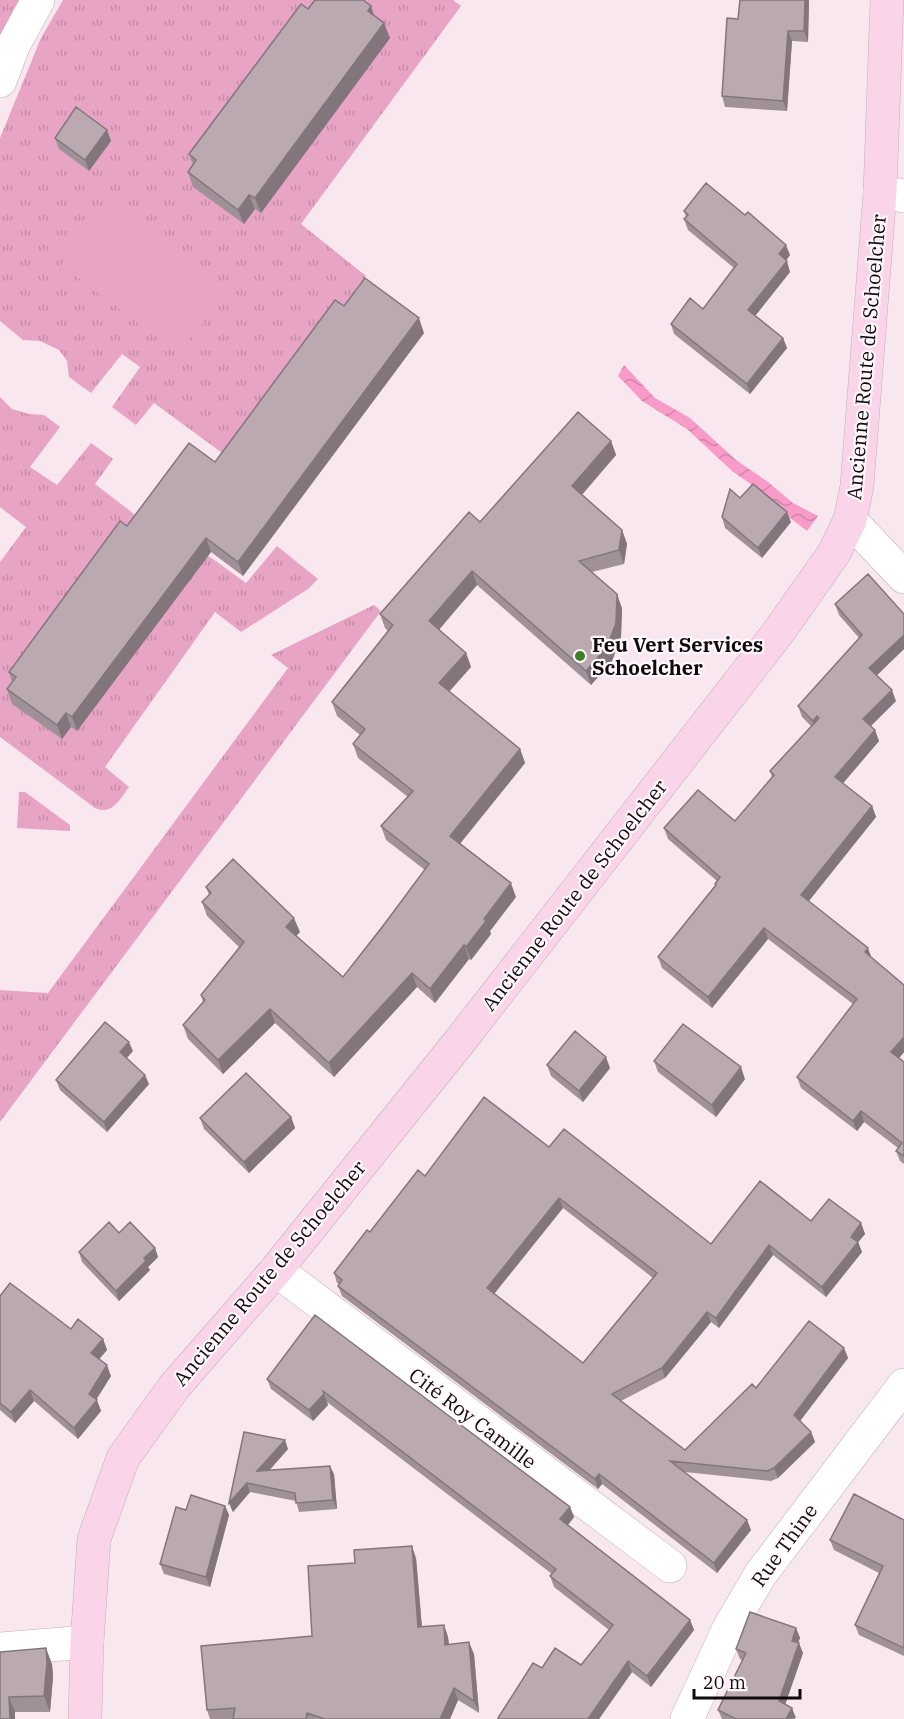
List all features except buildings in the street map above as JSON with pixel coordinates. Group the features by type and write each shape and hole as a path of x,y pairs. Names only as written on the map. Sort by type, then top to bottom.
{"main road":[{"name":"Ancienne Route de Schoelcher","path":"85,1719 87,1642 94,1539 123,1458 174,1387 276,1270 560,915 780,630 834,553 850,520 857,486 892,194 887,0"}],"street":[{"path":"0,81 14,44 38,0"},
{"path":"850,520 904,577"},
{"name":"Cité Roy Camille","path":"276,1270 670,1566"},
{"name":"Rue Thine","path":"687,1719 729,1628 760,1575 904,1385"},
{"path":"0,1649 87,1642"}],"green space":[{"path":"0,0 22,0 0,40"},
{"path":"63,0 453,0 461,6 301,224 366,276 229,458 154,403 136,425 112,407 140,367 122,354 91,393 69,377 67,361 59,350 40,341 23,340 0,321 0,138 41,38"},
{"path":"109,201 227,290 179,354 61,265"},
{"path":"0,397 12,409 44,415 60,427 30,467 57,485 91,443 113,459 95,484 134,514 213,559 246,583 277,546 318,579 308,589 241,632 215,612 105,767 129,787 115,805 106,810 95,808 0,737 0,562 26,527 0,507"},
{"path":"374,605 381,611 0,1122 0,990 48,993 288,668 271,655"},
{"path":"19,792 25,792 70,825 70,831 17,828"}],"water":[{"path":"624,365 655,398 690,418 736,460 793,503 818,516 807,531 766,495 732,471 687,429 642,401 618,376"}],"place":[{"name":"Feu Vert Services Schoelcher","path":"580,656"}]}
